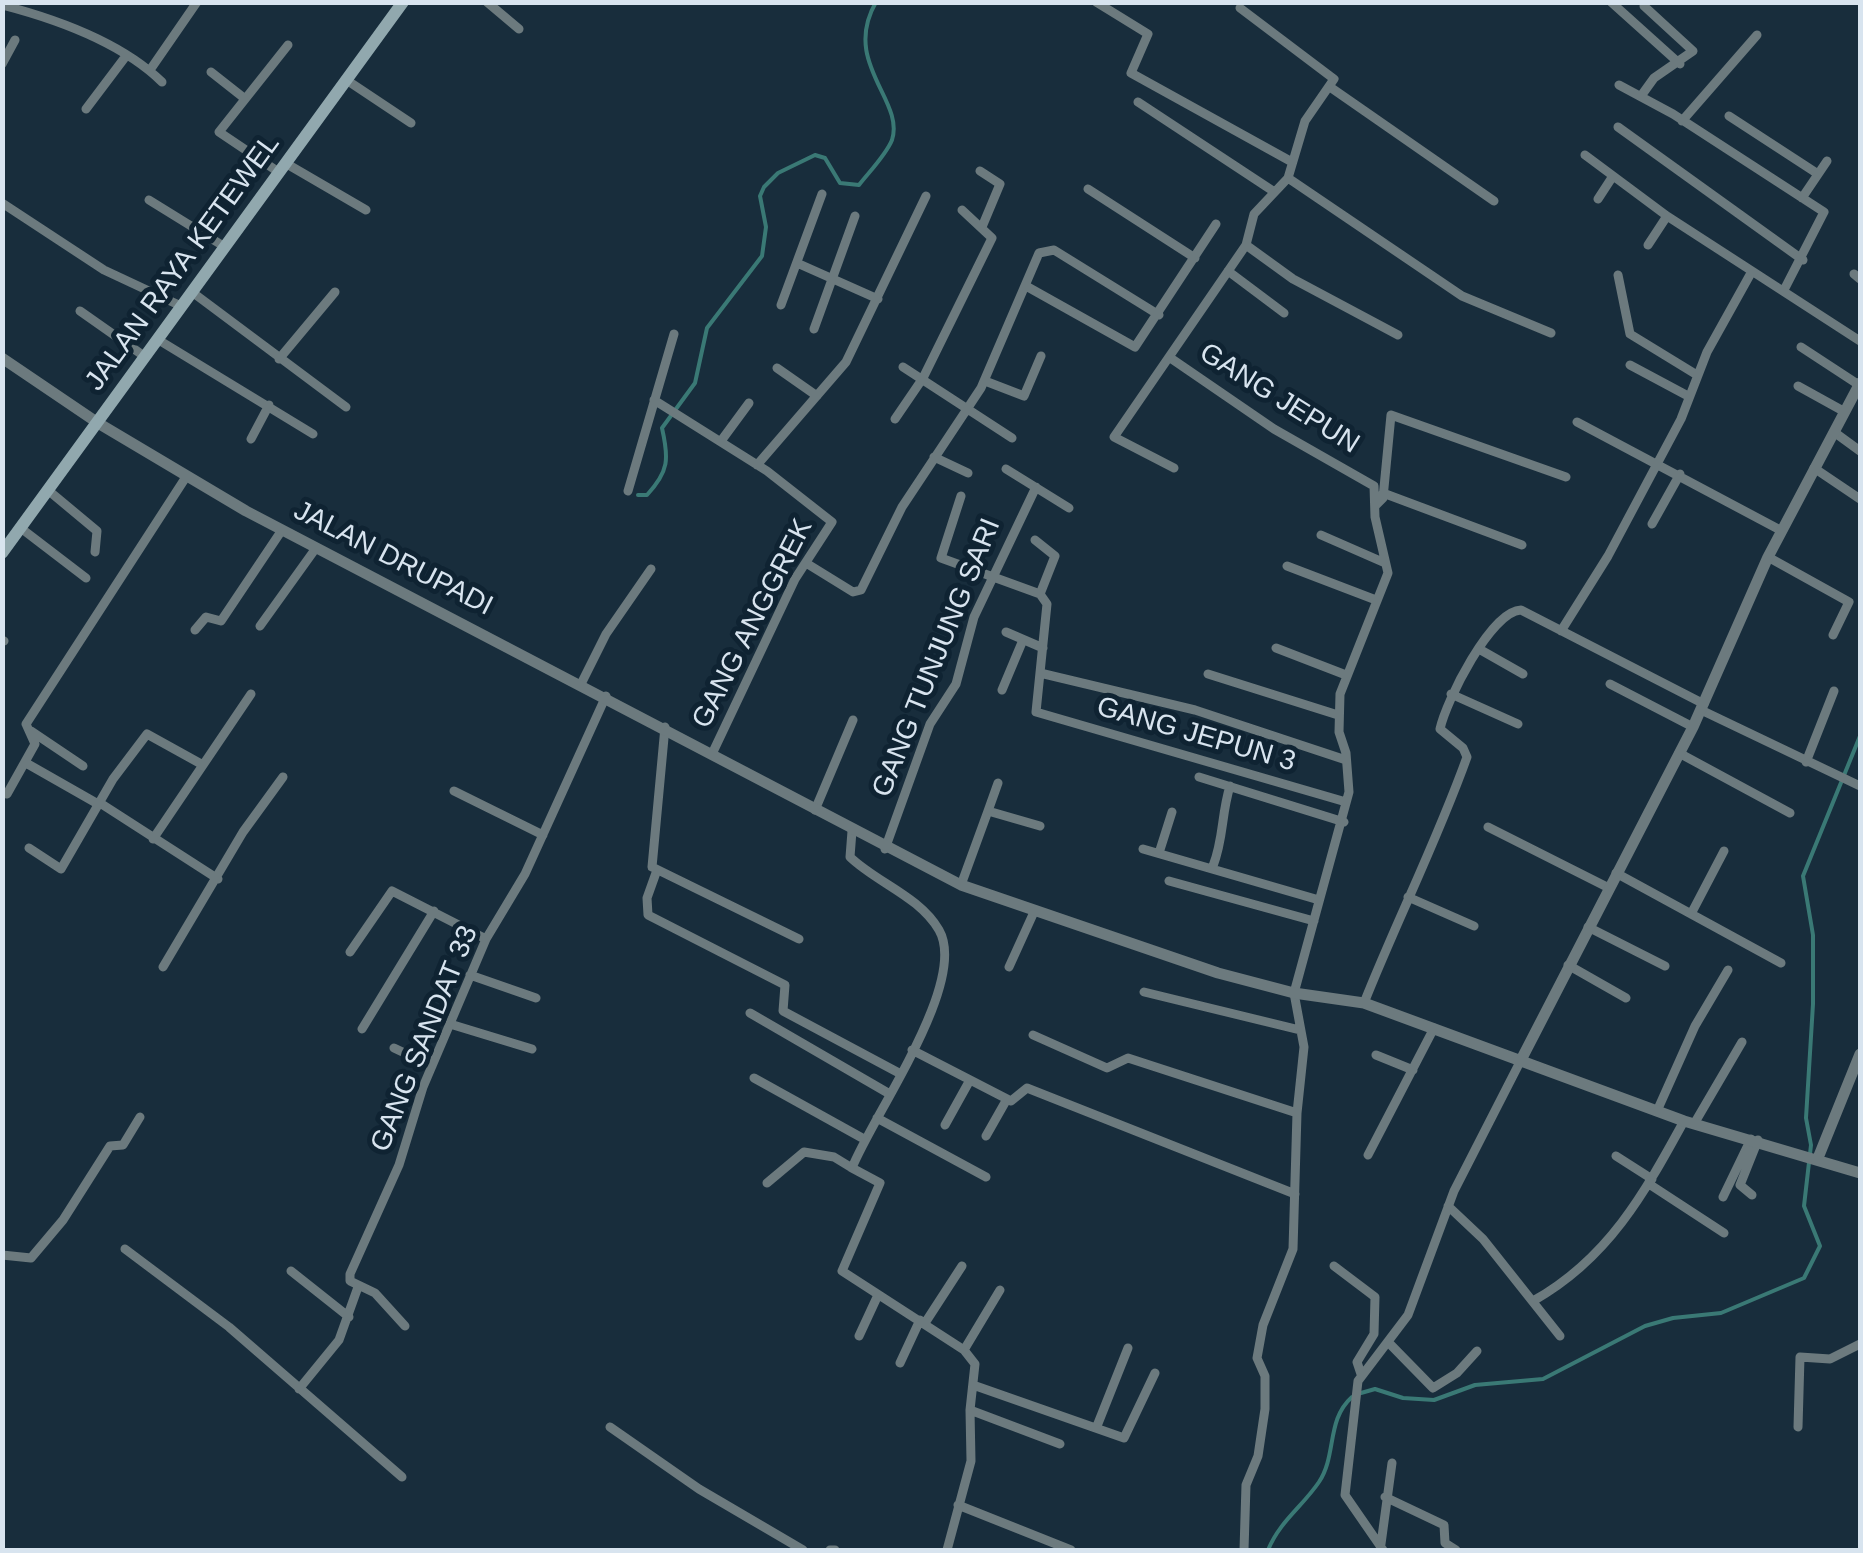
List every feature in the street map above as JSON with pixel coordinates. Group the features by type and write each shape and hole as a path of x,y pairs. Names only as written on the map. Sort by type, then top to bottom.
{"main road":[{"name":"JALAN RAYA KETEWEL","path":"2,553 404,2"}],"street":[{"path":"150,70 197,2"},
{"path":"487,2 519,29"},
{"path":"1096,2 1148,34 1131,73 1292,162"},
{"path":"1611,2 1680,64"},
{"path":"2,5 35,14 126,56 162,82"},
{"path":"1641,96 1654,78 1692,53 1692,48 1644,6"},
{"path":"1240,8 1333,74 1330,87 1307,117 1288,178 1462,296 1551,332"},
{"path":"1682,120 1757,35"},
{"path":"2,64 15,40"},
{"path":"288,45 220,134 366,210"},
{"path":"86,109 126,56"},
{"path":"211,72 244,98"},
{"path":"348,81 411,122"},
{"path":"1619,86 1682,120 1825,214 1784,290"},
{"path":"1330,87 1494,202"},
{"path":"1138,102 1273,191"},
{"path":"1729,116 1818,174"},
{"path":"1618,127 1803,260"},
{"path":"1586,155 1667,216 1860,341"},
{"path":"1802,198 1827,161"},
{"path":"980,171 1000,184 982,227"},
{"path":"1598,199 1613,176"},
{"name":"GANG JEPUN","path":"1174,468 1114,437 1246,245 1254,214 1288,178"},
{"path":"1088,189 1194,258"},
{"path":"780,305 822,194"},
{"path":"757,465 846,362 926,196"},
{"path":"149,200 225,247"},
{"path":"2,203 104,270 182,306"},
{"path":"894,419 923,378 992,238 962,210"},
{"path":"814,329 855,216"},
{"path":"1648,245 1667,216"},
{"path":"1026,286 1132,347 1159,315 1216,224"},
{"path":"1246,245 1293,279 1398,335"},
{"path":"806,563 860,591 934,457 968,413 986,380 1039,253 1054,250 1159,315"},
{"path":"797,263 878,299"},
{"path":"1228,271 1284,313"},
{"path":"1560,631 1608,556 1681,419 1697,375 1750,272"},
{"path":"1618,275 1630,334 1697,375"},
{"path":"192,292 346,407"},
{"path":"279,359 335,292"},
{"path":"80,311 144,356"},
{"path":"628,491 674,334"},
{"path":"158,339 313,434"},
{"path":"1382,1547 1345,1496 1353,1400 1361,1374 1408,1315 1448,1206 1693,727 1768,558 1860,384 1801,347"},
{"path":"986,380 1024,396 1042,356"},
{"name":"GANG JEPUN","path":"1169,357 1274,429 1371,482 1376,505 1388,574 1346,676 1338,716 1346,760 1344,822 1294,993"},
{"name":"JALAN DRUPADI","path":"2,358 186,478 668,728 884,848 961,884 1202,968 1294,993 1364,1003 1689,1122 1860,1173"},
{"path":"1630,365 1688,396"},
{"path":"903,367 968,413 1012,438"},
{"path":"777,368 816,396"},
{"path":"1798,386 1845,412"},
{"name":"GANG ANGGREK","path":"654,400 757,465 831,518 832,524 806,563 712,754"},
{"path":"721,441 750,403"},
{"path":"251,438 270,406"},
{"path":"1376,505 1383,493 1391,415 1566,478"},
{"path":"1577,422 1656,460 1782,530"},
{"path":"1834,432 1860,450"},
{"path":"934,457 968,473"},
{"path":"1814,468 1860,499"},
{"path":"1006,469 1070,508"},
{"path":"1652,524 1680,474"},
{"path":"25,727 186,478"},
{"name":"GANG TUNJUNG SARI","path":"884,848 930,724 956,684 974,617 1036,487"},
{"path":"49,491 97,531 95,552"},
{"path":"1383,493 1522,545"},
{"path":"960,496 940,557 1040,594 1048,607 1040,673 1195,710 1346,760"},
{"path":"22,529 86,578"},
{"path":"195,630 206,618 222,621 282,530"},
{"path":"1321,534 1385,563"},
{"path":"1035,540 1055,556 1040,594"},
{"path":"260,626 316,548"},
{"path":"1768,558 1849,602 1832,635"},
{"path":"1287,566 1376,600"},
{"path":"581,684 606,634 651,569"},
{"path":"1364,1003 1408,897 1438,840 1467,757 1463,748 1440,729 1450,694 1479,649 1514,610 1806,762 1856,784"},
{"path":"1006,632 1043,648"},
{"path":"1002,690 1022,640"},
{"path":"1276,648 1346,676"},
{"path":"1479,649 1524,674"},
{"name":"GANG JEPUN 3","path":"1040,673 1034,710 1346,802"},
{"path":"1208,674 1338,716"},
{"path":"1610,684 1693,727"},
{"path":"1806,762 1834,691"},
{"path":"154,839 251,694"},
{"path":"1450,694 1518,724"},
{"name":"GANG SANDAT 33","path":"358,1287 350,1281 350,1274 399,1165 432,1066 470,975 543,835 606,696"},
{"path":"816,810 853,720"},
{"path":"6,794 35,743 25,727"},
{"path":"25,727 83,766"},
{"path":"668,728 650,862 657,870 798,940"},
{"path":"29,848 60,870 146,734 203,765"},
{"path":"1679,753 1790,813"},
{"path":"26,763 218,880"},
{"path":"1199,777 1344,822"},
{"path":"163,967 243,832 283,778"},
{"path":"961,884 998,783"},
{"path":"1213,866 1224,835 1220,816 1230,786"},
{"path":"454,790 543,835"},
{"path":"988,810 1040,826"},
{"path":"1158,852 1172,812"},
{"path":"1488,827 1608,888"},
{"path":"852,831 848,855 926,914 940,931 944,947 942,987 852,1168"},
{"path":"1143,849 1213,866 1320,900"},
{"path":"1690,914 1724,851"},
{"path":"657,870 647,898 648,915 785,985 783,1011 898,1073"},
{"path":"1616,874 1782,963"},
{"path":"1169,881 1314,921"},
{"path":"350,952 388,893 394,891 486,938"},
{"path":"1408,897 1474,926"},
{"path":"362,1029 434,912"},
{"path":"1010,967 1034,912"},
{"path":"1588,927 1665,966"},
{"path":"1568,965 1626,998"},
{"path":"1657,1111 1695,1026 1728,970"},
{"path":"470,975 536,998"},
{"path":"1144,992 1300,1030"},
{"path":"1244,1550 1246,1485 1258,1456 1266,1409 1265,1376 1257,1358 1263,1325 1293,1249 1304,1047 1294,993"},
{"path":"750,1012 888,1093"},
{"path":"450,1024 532,1049"},
{"path":"1368,1155 1434,1028"},
{"path":"1033,1034 1107,1068 1128,1058 1298,1113"},
{"path":"1534,1301 1576,1274 1602,1251 1742,1042"},
{"path":"394,1048 432,1066"},
{"path":"912,1050 1007,1099 1013,1100 1027,1088 1294,1194"},
{"path":"1811,1156 1828,1132 1860,1054"},
{"path":"1376,1055 1413,1070"},
{"path":"754,1078 864,1139"},
{"path":"946,1125 970,1080"},
{"path":"986,1136 1007,1099"},
{"path":"2,1255 31,1258 63,1220 110,1146 122,1146 140,1118"},
{"path":"877,1118 986,1178"},
{"path":"1828,1132 1832,1162"},
{"path":"1752,1195 1740,1185 1754,1140"},
{"path":"1723,1197 1754,1140"},
{"path":"767,1183 804,1152 834,1157 880,1183 842,1271 964,1350 975,1364 970,1410 972,1456 948,1550"},
{"path":"1616,1156 1724,1233"},
{"path":"1448,1206 1483,1239 1560,1336"},
{"path":"125,1249 229,1327 402,1477"},
{"path":"900,1363 922,1322 962,1266"},
{"path":"1334,1266 1376,1297 1374,1334 1356,1362 1361,1374"},
{"path":"291,1272 349,1316"},
{"path":"300,1389 339,1340 358,1287 375,1293 405,1326"},
{"path":"964,1350 1000,1290"},
{"path":"858,1336 878,1295"},
{"path":"1388,1342 1434,1388 1458,1373 1477,1350"},
{"path":"1798,1427 1800,1358 1830,1359 1860,1344"},
{"path":"1097,1426 1128,1348"},
{"path":"973,1384 1127,1437 1155,1374"},
{"path":"970,1410 1060,1444"},
{"path":"610,1426 700,1489 803,1550"},
{"path":"1382,1547 1392,1463"},
{"path":"1385,1497 1444,1525 1445,1543 1456,1550"},
{"path":"958,1505 1071,1550"}],"waterway":[{"path":"638,495 647,495 660,479 666,456 662,428 695,383 707,328 762,256 766,227 760,196 764,187 778,173 815,155 825,158 840,183 859,185 892,140 890,110 869,62 866,44 867,24 876,2"},
{"path":"1860,4 1860,52"},
{"path":"1361,1393 1375,1389 1403,1398 1434,1400 1475,1385 1543,1379 1645,1326 1673,1318 1721,1313 1804,1278 1820,1246 1804,1206 1811,1145 1806,1118 1813,935 1803,876 1860,736"},
{"path":"1268,1550 1325,1472 1338,1416 1352,1397"}]}
